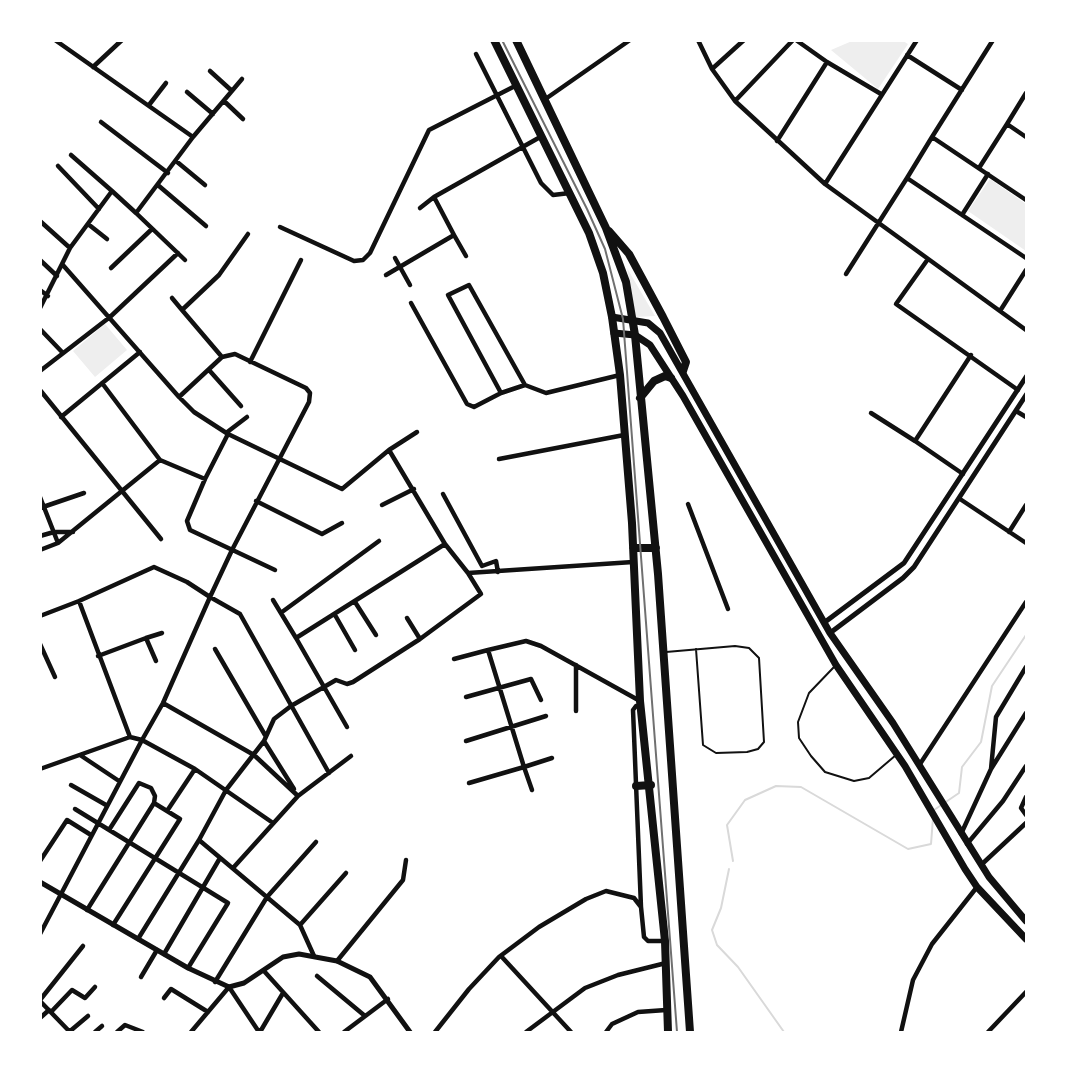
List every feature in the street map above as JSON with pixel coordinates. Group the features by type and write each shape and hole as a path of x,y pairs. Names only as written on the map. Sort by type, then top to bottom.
{"highway":[{"path":"494,40 589,233 603,273 612,317 620,375 633,548 641,704 665,941 668,1032"},
{"path":"516,40 606,228 626,282 635,335 656,548 690,1032"},
{"path":"606,228 629,254 663,317 686,362 683,371"},
{"path":"640,399 654,381 665,376 671,378"},
{"path":"633,548 656,548"},
{"path":"636,786 651,785"}],"main road":[{"path":"612,317 648,323 657,329 831,633 920,764 981,865 1026,921"},
{"path":"614,333 635,335 647,341 671,378 836,665 897,754 977,887 1026,939"},
{"path":"1007,918 1017,910"}],"street":[{"path":"55,40 194,137"},
{"path":"93,67 122,40"},
{"path":"544,100 630,40"},
{"path":"698,40 712,69 735,101 825,184 1026,330"},
{"path":"712,69 744,40"},
{"path":"735,101 795,40 881,94"},
{"path":"825,184 917,40"},
{"path":"846,274 993,40"},
{"path":"476,54 541,183 553,195 570,193"},
{"path":"907,55 962,90"},
{"path":"777,141 827,62"},
{"path":"210,71 232,91"},
{"path":"136,213 242,79"},
{"path":"149,105 166,83"},
{"path":"280,227 354,261 363,260 370,253 429,130 517,85"},
{"path":"187,92 213,114"},
{"path":"979,168 1026,93"},
{"path":"224,101 243,119"},
{"path":"101,122 168,172"},
{"path":"1007,124 1026,137"},
{"path":"420,208 434,197 543,136"},
{"path":"932,137 1026,200"},
{"path":"71,155 185,260"},
{"path":"176,161 205,185"},
{"path":"58,166 99,209"},
{"path":"962,215 988,174"},
{"path":"907,178 1026,258"},
{"path":"159,186 206,226"},
{"path":"40,308 70,248 111,191"},
{"path":"434,197 466,256"},
{"path":"40,221 70,248"},
{"path":"88,224 107,239"},
{"path":"111,268 152,229"},
{"path":"182,310 219,274 248,234"},
{"path":"386,275 454,235"},
{"path":"40,371 110,317 178,254"},
{"path":"395,258 410,285"},
{"path":"928,259 896,304 1018,390"},
{"path":"250,362 301,260"},
{"path":"40,261 57,276"},
{"path":"62,264 194,412 227,434 278,459 342,489 389,450 417,432"},
{"path":"1000,311 1026,270"},
{"path":"501,393 448,295 469,285 525,385"},
{"path":"40,290 48,296"},
{"path":"172,298 222,357"},
{"path":"411,303 467,404 474,407 501,393 525,385 546,393 620,375"},
{"path":"40,329 62,352"},
{"path":"61,417 140,352"},
{"path":"40,934 62,895 106,805 163,703 232,550 309,402 310,393 306,388 235,354 222,357 179,397"},
{"path":"915,441 971,356"},
{"path":"209,370 241,406"},
{"path":"825,622 904,563 1026,377"},
{"path":"102,383 160,460 206,479"},
{"path":"40,390 161,539"},
{"path":"831,633 914,567 1026,395"},
{"path":"1016,411 1026,417"},
{"path":"872,413 963,474"},
{"path":"247,417 227,434 187,525 190,530 274,570"},
{"path":"499,459 624,435"},
{"path":"138,939 199,840 226,790 254,755 274,719 291,706 336,680 347,684 353,682 420,639 481,594 445,544 389,450"},
{"path":"40,550 58,543 73,532 160,460"},
{"path":"382,505 414,489"},
{"path":"42,508 84,493"},
{"path":"443,494 482,566 496,561 498,573"},
{"path":"40,497 42,508 58,543"},
{"path":"960,499 1026,543"},
{"path":"256,501 322,534 342,523"},
{"path":"688,504 728,609"},
{"path":"1009,532 1026,505"},
{"path":"40,536 54,532 73,532"},
{"path":"282,612 379,541"},
{"path":"296,638 445,544"},
{"path":"468,573 498,573 633,562"},
{"path":"40,616 79,602 154,567 187,582 240,614 329,773"},
{"path":"273,600 348,727"},
{"path":"79,602 130,737"},
{"path":"355,602 376,635"},
{"path":"920,764 932,751 1026,602"},
{"path":"335,615 355,650"},
{"path":"407,618 420,639"},
{"path":"98,656 162,633"},
{"path":"146,638 156,661"},
{"path":"454,659 526,641 541,645 641,704"},
{"path":"40,644 55,677"},
{"path":"215,649 298,796"},
{"path":"488,650 498,688 532,790"},
{"path":"576,665 576,711"},
{"path":"991,770 996,717 1026,667"},
{"path":"466,697 531,679 541,700"},
{"path":"163,703 254,755 298,796"},
{"path":"641,704 633,710 644,937 648,941 665,941"},
{"path":"960,831 991,770 1026,713"},
{"path":"466,741 546,716"},
{"path":"40,769 130,737 142,740 195,769 273,823"},
{"path":"80,755 119,781"},
{"path":"233,868 298,796 351,756"},
{"path":"469,783 552,758"},
{"path":"967,844 1003,801 1026,766"},
{"path":"167,811 195,769"},
{"path":"87,910 154,803 155,796 151,788 139,783 109,830"},
{"path":"71,785 106,805"},
{"path":"1026,797 1021,807 1026,815"},
{"path":"113,925 154,858 180,821 154,803"},
{"path":"75,809 228,903 188,968"},
{"path":"40,861 67,820 92,835"},
{"path":"981,865 1026,823"},
{"path":"199,840 300,925 315,956"},
{"path":"214,982 267,897 316,842"},
{"path":"164,954 220,858"},
{"path":"338,961 403,880 406,860"},
{"path":"300,925 346,873"},
{"path":"40,882 188,968 229,987 244,983 283,957 299,954 338,961 369,977 388,999 410,1032"},
{"path":"901,1032 914,980 933,944 977,887"},
{"path":"435,1032 469,989 501,956 539,927 586,899 606,891 626,895 641,907"},
{"path":"83,945 40,1000 70,1032 88,1016"},
{"path":"141,977 157,950"},
{"path":"501,956 512,971 554,1011 572,1032"},
{"path":"526,1032 585,988 618,975 666,963"},
{"path":"264,971 319,1032"},
{"path":"317,976 365,1016"},
{"path":"40,1018 72,990 85,998 95,987"},
{"path":"191,1032 229,987"},
{"path":"229,987 259,1032 284,993"},
{"path":"164,998 171,988 208,1012"},
{"path":"988,1032 1026,992"},
{"path":"344,1032 388,999"},
{"path":"606,1032 612,1024 638,1012 666,1010"},
{"path":"117,1032 125,1024 143,1032"},
{"path":"95,1032 102,1026"}],"lane":[{"path":"664,652 696,649 735,646 749,648 759,658 764,742 758,749 747,752 716,753 703,745 696,649"},
{"path":"836,665 809,693 798,722 799,738 811,756 825,772 854,781 869,778 897,754"}],"shaded area":[{"path":"852,41 903,41 908,44 878,89 831,50"},
{"path":"990,179 1026,204 1026,251 968,211"},
{"path":"627,268 655,316 636,317"},
{"path":"105,324 127,350 95,377 73,351"}],"waterway":[{"path":"934,810 959,793 962,767 981,742 992,686 1026,635"},
{"path":"733,861 727,825 745,800 776,786 801,787 908,849 931,844 933,818"},
{"path":"729,869 721,908 712,930 717,945 738,967 784,1032"}],"railway":[{"path":"502,40 605,249 623,319 677,1032"}]}
